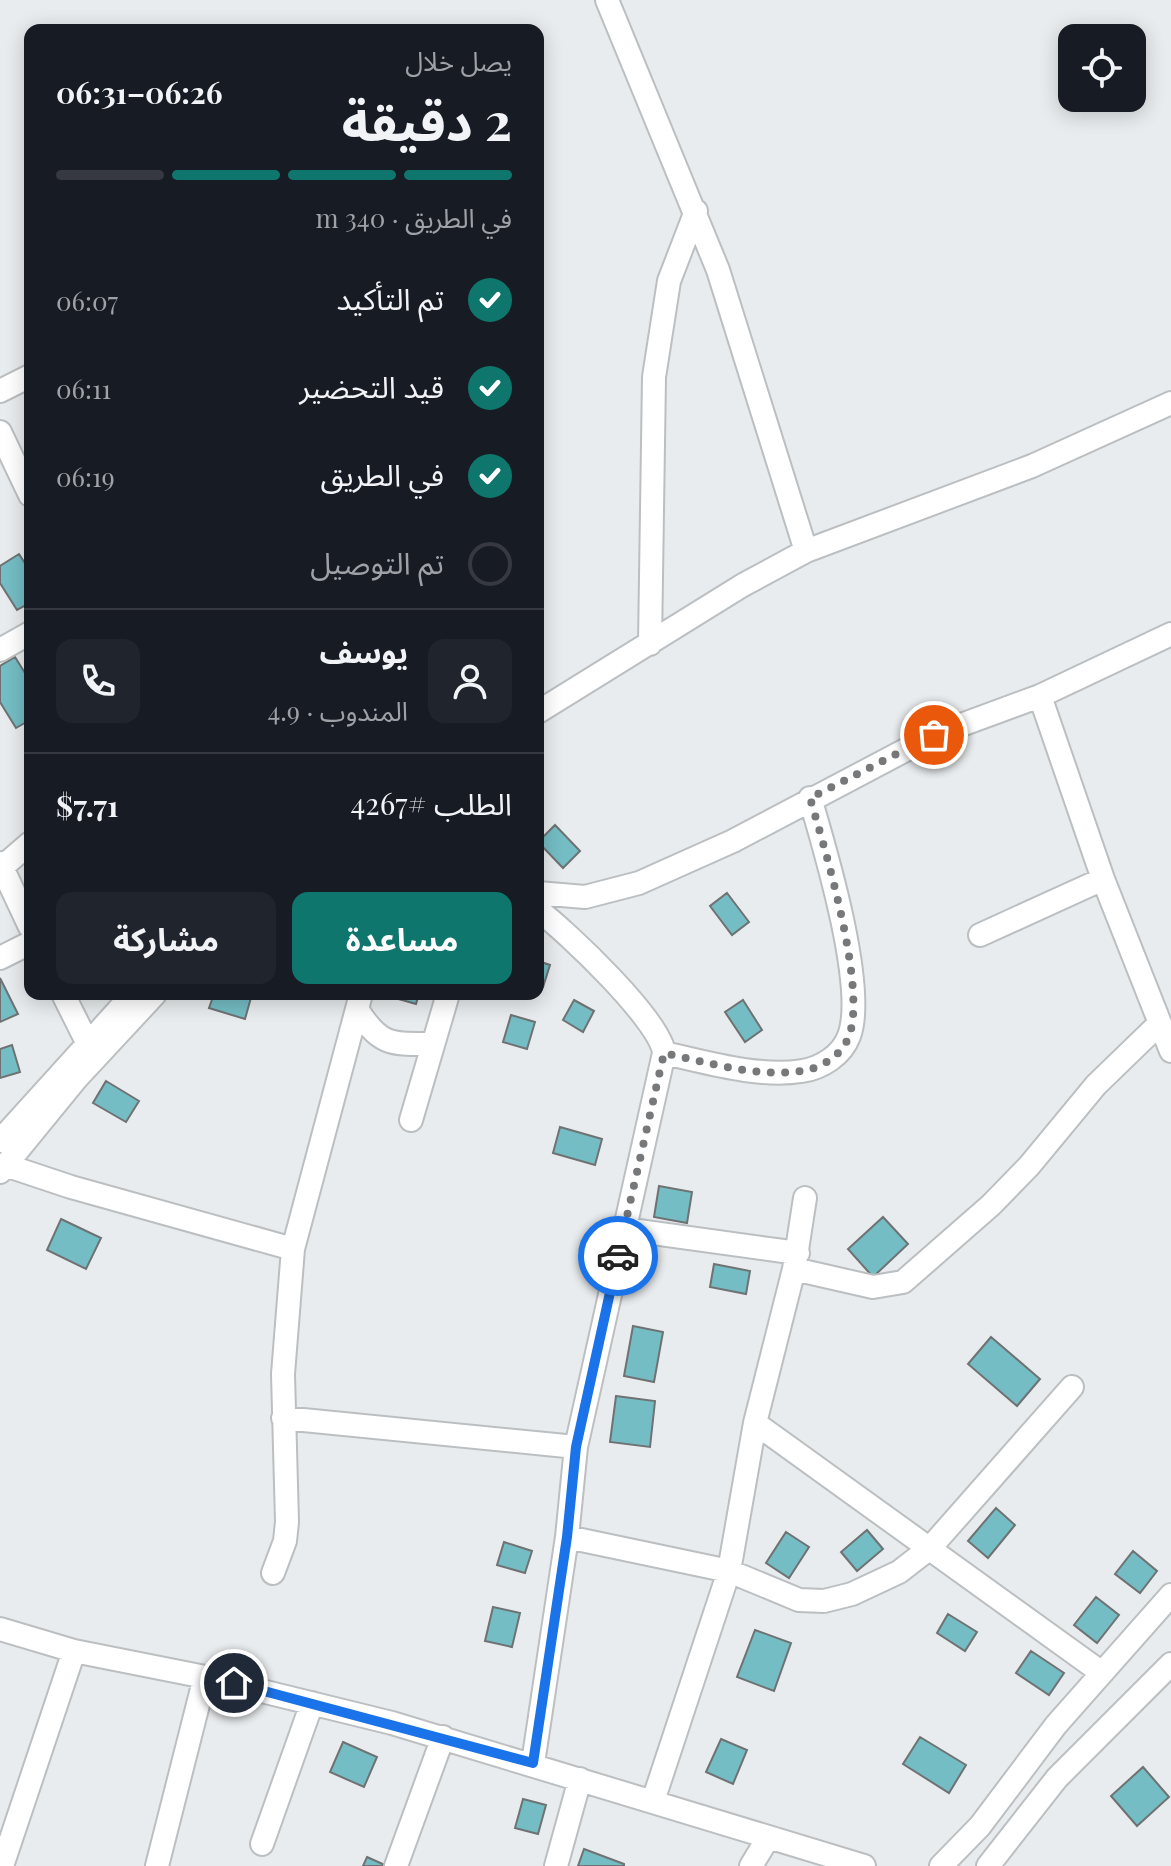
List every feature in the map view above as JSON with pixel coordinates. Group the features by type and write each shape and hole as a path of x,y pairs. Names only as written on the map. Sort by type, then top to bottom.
{"street":[{"path":"607,0 696,211 731,310 806,551"},
{"path":"650,644 654,377 669,281 696,211"},
{"path":"0,391 24,379"},
{"path":"544,708 806,551 881,519 1032,466 1171,403"},
{"path":"0,432 24,482"},
{"path":"0,460 24,502"},
{"path":"544,894 585,897 639,883 733,841 934,735 1040,696 1171,634"},
{"path":"0,650 24,636"},
{"path":"1040,696 1103,879 1171,1051"},
{"path":"664,1053 743,1068 802,1071 827,1062 848,1039 851,992 841,917 810,798"},
{"path":"24,848 1,866 24,914"},
{"path":"980,935 1103,879"},
{"path":"533,1763 567,1537 576,1447 664,1053 660,1037 645,1016 544,916"},
{"path":"0,958 24,946"},
{"path":"66,1000 92,1050"},
{"path":"129,1000 3,1168 293,1249"},
{"path":"0,1141 92,1050 148,1000"},
{"path":"411,1120 446,1000"},
{"path":"359,1002 380,1039 398,1044 432,1044"},
{"path":"273,1573 285,1541 287,1522 283,1374 293,1249 359,1002"},
{"path":"624,1229 796,1261 862,1286 884,1288 903,1282 991,1205 1029,1166 1096,1085 1160,1023"},
{"path":"653,1801 729,1571 755,1423 796,1261 805,1198"},
{"path":"567,1537 729,1571 782,1595 824,1601 883,1581 912,1565 1072,1387"},
{"path":"283,1418 576,1447"},
{"path":"755,1423 1102,1673"},
{"path":"941,1866 980,1826 1056,1725 1102,1673 1162,1617 1171,1595"},
{"path":"0,1629 74,1651 205,1677 443,1737 864,1866"},
{"path":"2,1866 74,1651"},
{"path":"988,1866 1057,1778 1171,1664"},
{"path":"157,1866 205,1677"},
{"path":"262,1844 312,1703"},
{"path":"396,1866 443,1737"},
{"path":"556,1866 580,1779"},
{"path":"751,1866 768,1838"}],"building":[{"path":"19,554 24,562 24,606 17,610 0,583 0,566"},
{"path":"15,657 24,671 24,723 16,728 0,702 0,666"},
{"path":"555,825 580,851 563,868 544,848 544,836"},
{"path":"727,893 749,922 732,935 710,906"},
{"path":"544,963 550,965 544,984"},
{"path":"0,978 18,1014 0,1022"},
{"path":"212,1000 250,1000 245,1019 209,1008"},
{"path":"574,1000 594,1011 583,1032 563,1020"},
{"path":"743,1000 762,1030 745,1042 725,1012"},
{"path":"511,1015 535,1022 527,1049 503,1042"},
{"path":"12,1045 20,1072 0,1078 0,1049"},
{"path":"106,1081 139,1101 126,1122 93,1103"},
{"path":"560,1127 602,1139 595,1165 553,1153"},
{"path":"659,1186 692,1192 687,1223 654,1217"},
{"path":"883,1217 908,1244 873,1277 848,1249"},
{"path":"61,1219 101,1238 86,1269 47,1250"},
{"path":"714,1264 750,1271 746,1294 710,1287"},
{"path":"633,1326 663,1332 654,1382 624,1376"},
{"path":"991,1337 1040,1379 1017,1406 968,1364"},
{"path":"616,1396 655,1401 650,1447 610,1442"},
{"path":"996,1508 1015,1525 988,1558 968,1541"},
{"path":"867,1530 883,1549 857,1571 841,1552"},
{"path":"786,1532 809,1547 789,1578 766,1563"},
{"path":"504,1542 532,1551 525,1573 497,1565"},
{"path":"1133,1551 1157,1571 1140,1593 1115,1574"},
{"path":"1096,1597 1119,1615 1097,1643 1074,1625"},
{"path":"493,1607 520,1613 512,1647 485,1641"},
{"path":"948,1614 977,1632 965,1651 937,1633"},
{"path":"755,1630 791,1643 774,1691 737,1677"},
{"path":"1031,1651 1064,1673 1049,1695 1016,1673"},
{"path":"920,1737 966,1765 949,1793 903,1764"},
{"path":"721,1739 747,1750 733,1784 706,1772"},
{"path":"343,1742 377,1757 364,1787 330,1772"},
{"path":"1143,1767 1169,1797 1137,1826 1111,1796"},
{"path":"523,1799 546,1805 538,1834 515,1828"},
{"path":"584,1849 624,1864 624,1866 578,1866"},
{"path":"367,1857 387,1866 363,1866"}],"way so far":[{"path":"618,1256 664,1053 743,1068 802,1071 827,1062 848,1039 851,1027 849,969 841,917 830,865 810,798 934,735"}],"route":[{"path":"234,1683 533,1763 567,1537 576,1447 618,1256"}]}
